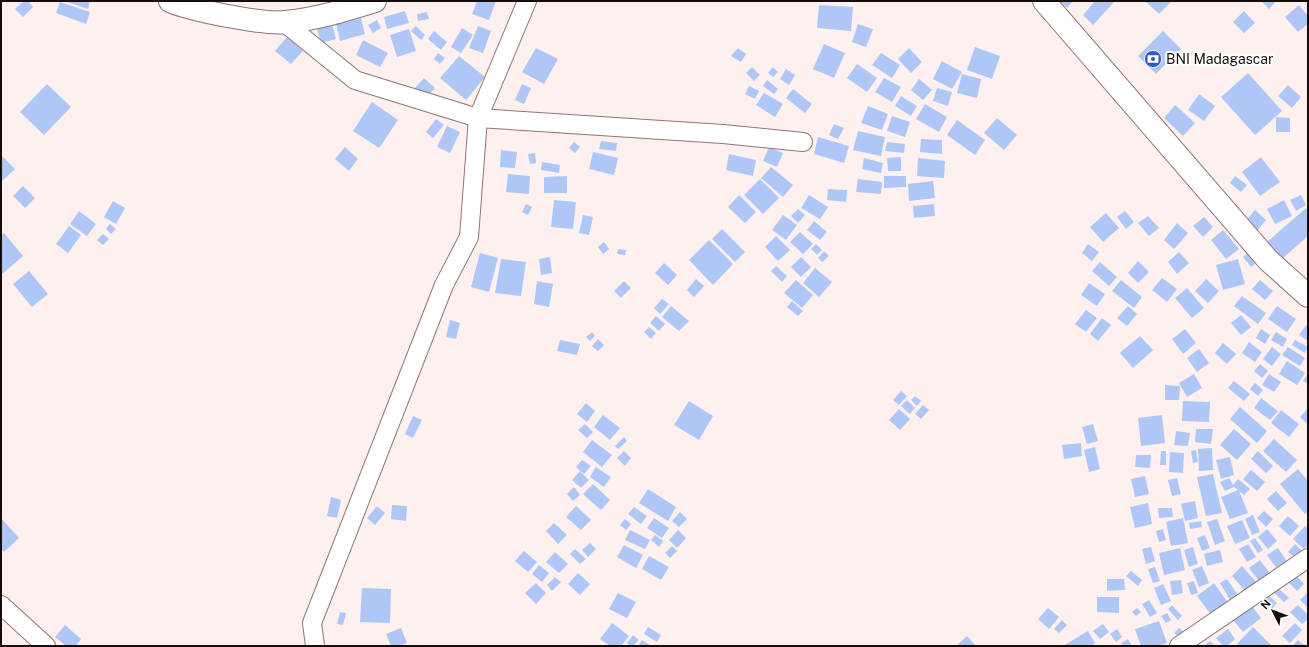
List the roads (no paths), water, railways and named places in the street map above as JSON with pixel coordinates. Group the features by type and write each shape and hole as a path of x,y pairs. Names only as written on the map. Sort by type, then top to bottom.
{"main road":[{"path":"172,2 222,14 284,23 319,17 375,1"},
{"path":"1044,1 1268,260 1308,296"}],"street":[{"path":"314,646 312,623 444,285 468,237 478,118 527,1"},
{"path":"284,23 355,80 478,118 723,134 803,142"},
{"path":"1179,646 1308,558"},
{"path":"1,605 46,646"}],"place":[{"name":"BNI Madagascar","path":"1153,59"}]}
